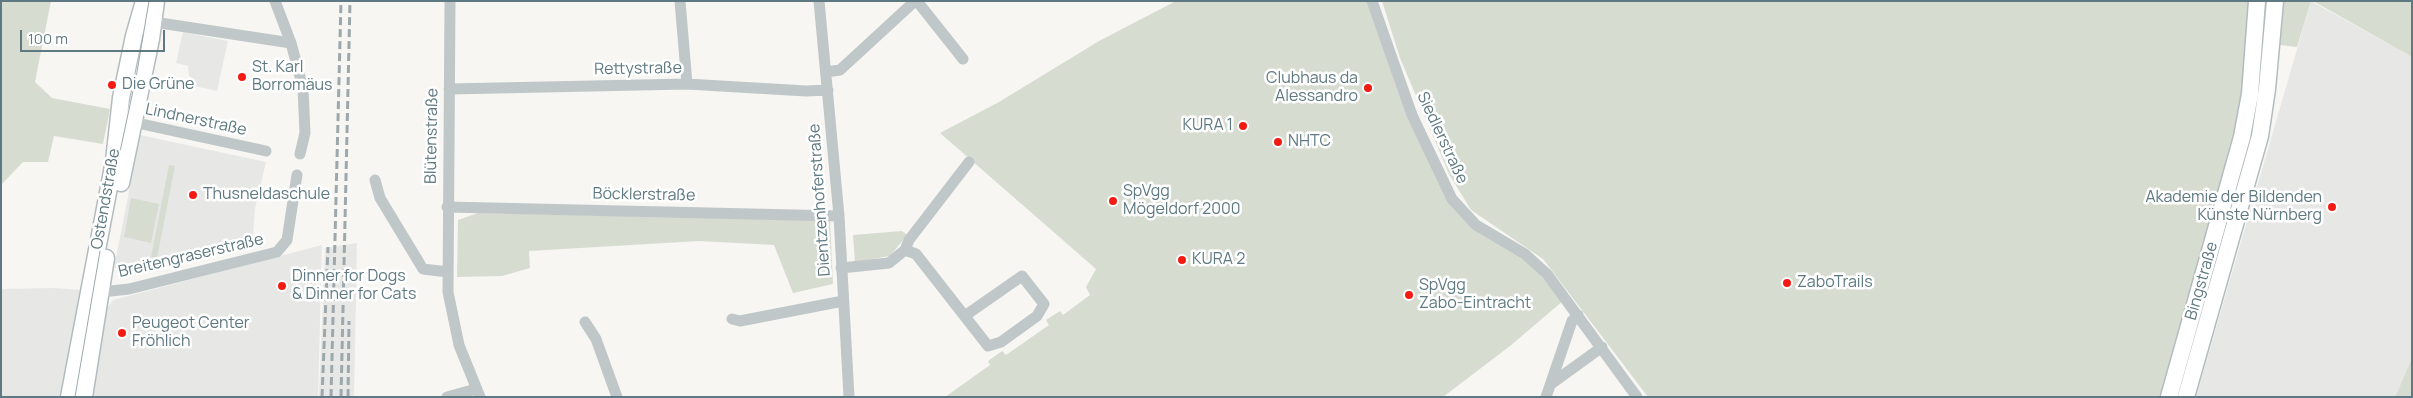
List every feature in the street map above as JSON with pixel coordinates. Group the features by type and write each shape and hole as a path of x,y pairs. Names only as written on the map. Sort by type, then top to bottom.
{"street":[{"name":"Ostendstraße","path":"144,1 147,21"},
{"name":"Ostendstraße","path":"84,397 96,290 114,161 126,121 147,21 156,1"},
{"path":"275,1 292,43 303,88 305,133 300,154"},
{"name":"Blütenstraße","path":"450,1 448,272 451,312 459,345 478,393"},
{"path":"680,1 687,84"},
{"name":"Dientzenhoferstraße","path":"819,1 839,216 849,397"},
{"path":"826,72 840,70 916,1 963,59"},
{"name":"Siedlerstraße","path":"1372,1 1412,116 1430,157 1452,198 1476,225 1525,254 1539,265 1602,347 1637,397"},
{"name":"Bingstraße","path":"2186,397 2260,136 2262,48 2257,1"},
{"name":"Bingstraße","path":"2168,397 2242,137 2274,1"},
{"path":"147,21 292,43"},
{"name":"Rettystraße","path":"449,89 687,84 806,92 828,90"},
{"name":"Lindnerstraße","path":"126,121 266,152"},
{"path":"841,268 890,263 905,250 908,240 969,162"},
{"name":"Breitengraserstraße","path":"96,290 118,290 148,285 277,252 288,240 297,175"},
{"path":"375,180 380,198 423,269 448,272"},
{"name":"Böcklerstraße","path":"447,206 839,216"},
{"path":"905,250 916,254 966,315 988,346 1001,342 1037,316 1044,304 1022,276 966,315"},
{"name":"Ostendstraße","path":"69,397 96,290"},
{"path":"732,319 740,321 843,300"},
{"path":"1546,397 1572,321 1578,315"},
{"path":"585,322 596,339 617,397"},
{"path":"1550,385 1565,372 1602,347"},
{"path":"447,397 478,393"}],"shaded area":[{"path":"1,1 51,1 35,82 52,98 110,109 103,144 54,136 48,162 23,162 1,185"},
{"path":"1176,1 1367,1 1408,119 1449,201 1529,262 1563,301 1510,346 1443,397 945,397 990,365 988,361 1002,351 1006,355 1049,325 1046,320 1060,311 1063,315 1090,295 1086,287 1096,269 940,133 999,102 1099,41"},
{"path":"1382,1 2248,1 2241,108 2216,215 2160,397 1648,397 1543,259 1471,210 1449,174 1400,58"},
{"path":"2284,1 2311,1 2297,47 2280,45"},
{"name":"Akademie der Bildenden Künste Nürnberg","path":"2311,1 2412,57 2412,358 2395,397 2196,397"},
{"path":"2313,1 2412,1 2412,57"},
{"path":"183,32 228,41 217,91 190,85 191,77 189,76 188,66 176,63"},
{"name":"Thusneldaschule","path":"140,135 266,162 255,208 253,238 135,268 114,268"},
{"path":"169,165 175,166 157,258 151,257"},
{"path":"131,198 159,204 151,243 124,237"},
{"path":"478,213 830,220 833,284 793,293 774,245 699,241 529,251 530,268 502,276 457,277 458,220"},
{"path":"902,231 907,235 890,256 855,262 853,235"},
{"path":"357,243 354,397 319,397 325,248"},
{"path":"322,245 318,397 90,397 106,310 113,300"},
{"path":"54,288 85,290 65,397 1,397 1,289"},
{"path":"2412,358 2412,397 2395,397"}],"tram line":[{"path":"75,397 105,222 137,72 149,1"}],"railway":[{"path":"331,397 341,1"},
{"path":"341,397 350,1"},
{"path":"322,397 328,247"},
{"path":"348,397 349,321"}],"place":[{"name":"St. Karl Borromäus","path":"242,77"},
{"name":"Die Grüne","path":"112,85"},
{"name":"Clubhaus da Alessandro","path":"1368,88"},
{"name":"KURA 1","path":"1243,126"},
{"name":"NHTC","path":"1278,142"},
{"name":"Thusneldaschule","path":"193,195"},
{"name":"SpVgg Mögeldorf 2000","path":"1113,201"},
{"name":"Akademie der Bildenden Künste Nürnberg","path":"2332,207"},
{"name":"KURA 2","path":"1182,260"},
{"name":"ZaboTrails","path":"1787,283"},
{"name":"Dinner for Dogs & Dinner for Cats","path":"282,286"},
{"name":"SpVgg Zabo-Eintracht","path":"1409,295"},
{"name":"Peugeot Center Fröhlich","path":"122,333"}]}
